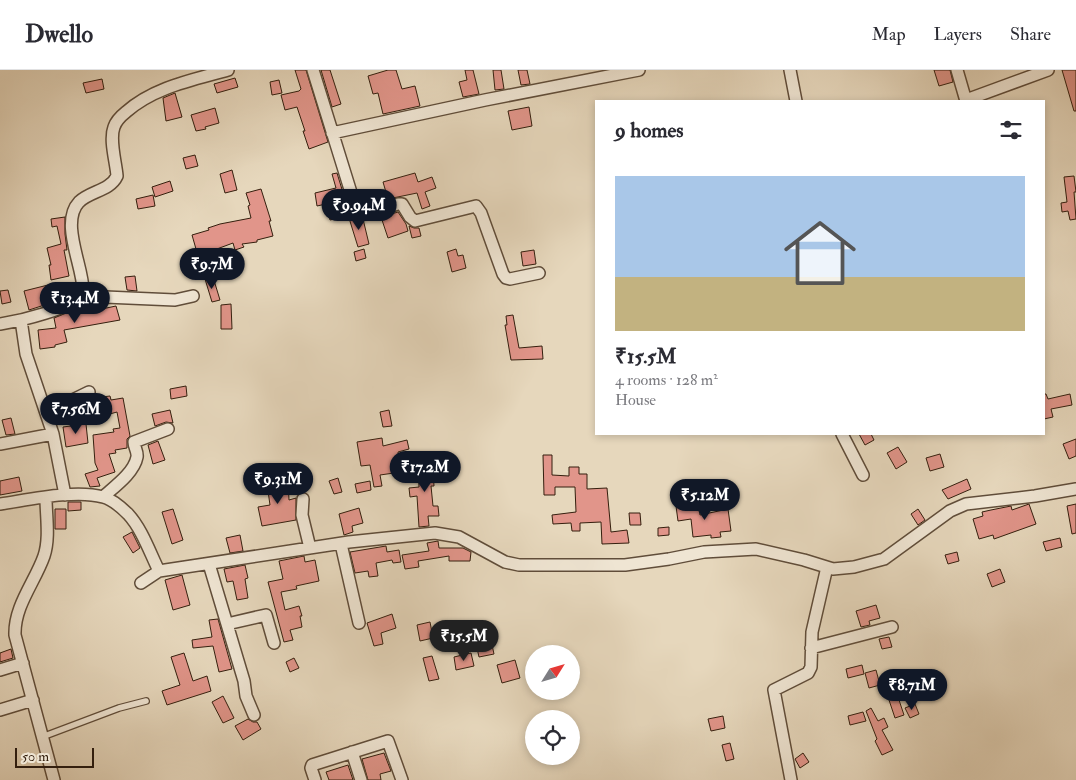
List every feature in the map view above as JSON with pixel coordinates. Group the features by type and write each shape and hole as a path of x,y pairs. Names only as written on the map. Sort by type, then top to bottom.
{"street":[{"path":"82,296 84,290 74,251 72,225 74,211 78,203 109,186 117,176 113,143 114,126 118,119 133,106 149,96 175,85 228,70"},
{"path":"313,70 353,199 352,201 364,212 368,213 402,204 410,217 415,221 476,206 481,213 506,278 510,279 540,273"},
{"path":"332,133 485,100 639,70"},
{"path":"790,70 796,100"},
{"path":"957,70 966,100"},
{"path":"969,100 1048,70"},
{"path":"333,206 352,201"},
{"path":"0,324 21,320 64,306 82,296 174,300 193,296"},
{"path":"21,320 26,354 53,434 65,495"},
{"path":"46,413 89,392"},
{"path":"103,497 126,475 135,463 137,453 134,442 168,429"},
{"path":"0,444 53,434"},
{"path":"843,435 863,475"},
{"path":"141,583 159,571 310,548 435,532 459,537 505,562 519,565 626,565 660,561 704,552 756,549 833,569 854,567 884,559 950,511 966,504 1035,496 1076,488"},
{"path":"0,504 65,495 86,494 103,497 128,514 142,536 159,571"},
{"path":"46,498 47,528 45,553 25,595 15,623 15,635 54,780"},
{"path":"303,499 302,515 310,548"},
{"path":"341,544 359,623"},
{"path":"210,564 244,681 246,696 254,715"},
{"path":"791,780 774,690 808,673 811,667 812,632 826,567"},
{"path":"227,624 266,615 274,643"},
{"path":"811,648 892,627"},
{"path":"0,670 23,662"},
{"path":"0,710 32,700"},
{"path":"315,780 311,768 312,765 388,741 402,780"},
{"path":"352,752 361,780"}],"lane":[{"path":"42,737 119,708 146,701"}],"building":[{"path":"295,70 306,70 328,142 309,149 297,107 285,110 281,95 301,89"},
{"path":"321,70 330,70 341,104 332,107"},
{"path":"388,70 396,70 402,89 415,86 420,106 383,114 378,93 373,94 368,76"},
{"path":"465,70 473,70 479,94 463,97 459,82 467,80"},
{"path":"493,70 501,70 504,89 495,90"},
{"path":"518,70 527,70 530,84 521,85"},
{"path":"934,70 950,70 953,82 939,86"},
{"path":"1062,70 1076,70 1076,111 1074,111"},
{"path":"235,78 238,87 217,93 214,84"},
{"path":"102,79 104,89 86,93 83,83"},
{"path":"279,80 282,93 272,95 270,82"},
{"path":"175,93 182,117 166,121 163,98"},
{"path":"529,107 532,126 512,130 508,111"},
{"path":"215,108 219,123 196,131 191,115"},
{"path":"195,155 198,166 186,169 183,158"},
{"path":"232,170 237,190 225,193 220,174"},
{"path":"337,173 344,196 331,199 326,204 317,206 315,193 336,188 332,174"},
{"path":"415,173 418,182 432,177 436,188 425,192 430,206 422,209 417,193 388,199 383,182"},
{"path":"1074,176 1076,219 1070,220 1068,211 1062,212 1061,203 1067,202 1064,177"},
{"path":"170,181 173,191 155,197 152,187"},
{"path":"261,189 271,221 269,221 273,236 257,240 257,242 242,244 244,247 235,250 233,243 198,256 192,235 209,230 208,228 220,224 251,218 248,206 250,205 246,193"},
{"path":"153,195 155,206 138,209 136,199"},
{"path":"350,210 352,215 330,220 328,212 334,213"},
{"path":"398,212 408,231 388,238 381,217"},
{"path":"356,215 363,219 369,244 358,247 349,218"},
{"path":"65,217 67,250 64,250 69,276 51,280 49,265 51,265 47,248 61,244 57,226 52,227 51,219"},
{"path":"409,226 419,228 421,236 412,238"},
{"path":"364,249 366,258 356,261 354,252"},
{"path":"456,249 458,256 463,255 466,268 452,272 447,252"},
{"path":"534,250 536,264 523,266 521,252"},
{"path":"202,260 204,268 191,271 188,263"},
{"path":"135,276 137,291 127,290 125,277"},
{"path":"213,277 220,300 212,302 205,279"},
{"path":"56,283 60,300 29,310 24,291"},
{"path":"8,290 11,302 2,304 0,291"},
{"path":"231,304 232,329 221,329 221,305"},
{"path":"86,305 86,308 97,306 97,310 116,306 120,320 64,330 67,342 55,345 55,347 40,349 38,330 56,328 54,318"},
{"path":"513,315 519,348 542,346 543,359 511,360 505,325 507,325 506,316"},
{"path":"186,386 187,396 171,399 170,389"},
{"path":"1045,394 1048,399 1070,394 1072,405 1051,409 1053,417 1045,419"},
{"path":"110,396 111,400 123,398 130,436 127,439 127,448 115,450 116,453 109,454 115,472 97,478 100,486 90,487 85,474 98,470 95,463 93,435 114,432 113,429 120,428 117,412 106,415 102,397"},
{"path":"170,410 173,423 166,422 155,426 152,414"},
{"path":"389,410 392,426 383,427 380,412"},
{"path":"11,418 15,434 6,435 2,420"},
{"path":"86,424 88,443 66,447 63,427"},
{"path":"860,435 872,435 874,440 865,445"},
{"path":"382,438 383,446 407,440 409,449 398,452 401,472 380,475 382,486 374,487 370,465 361,466 357,442"},
{"path":"1076,439 1076,456 1069,459 1063,444"},
{"path":"158,441 165,460 153,464 148,445"},
{"path":"898,447 907,462 896,469 887,453"},
{"path":"940,454 944,467 930,471 926,458"},
{"path":"543,455 552,455 552,475 569,476 569,467 579,467 579,474 587,474 587,489 607,488 611,532 627,530 629,543 602,544 601,522 580,523 580,531 572,531 571,523 553,524 552,515 576,512 575,487 555,487 555,495 544,495"},
{"path":"435,460 436,471 433,471 434,486 431,486 433,506 438,506 439,516 428,516 429,526 419,527 417,496 410,497 409,488 419,487 418,463"},
{"path":"299,464 300,474 290,475 289,465"},
{"path":"19,477 22,491 0,495 0,481"},
{"path":"338,478 342,492 334,494 329,481"},
{"path":"967,479 971,489 948,499 942,490"},
{"path":"288,481 289,500 296,498 296,520 262,526 258,507 270,505 267,484"},
{"path":"370,481 371,490 357,493 355,484"},
{"path":"68,502 81,502 81,510 68,511"},
{"path":"698,502 700,515 728,509 731,531 720,532 721,537 711,538 711,535 693,537 691,519 678,521 676,506"},
{"path":"1029,504 1036,524 994,539 993,535 979,539 973,519 983,516 982,512 1011,506 1012,510"},
{"path":"1076,504 1076,533 1072,534 1067,506"},
{"path":"359,508 363,523 352,526 353,532 344,535 339,514"},
{"path":"55,509 66,509 66,529 55,529"},
{"path":"173,509 183,540 172,544 162,512"},
{"path":"918,509 925,520 918,525 911,514"},
{"path":"629,513 640,513 641,525 630,525"},
{"path":"669,527 669,535 658,536 658,528"},
{"path":"132,532 140,548 133,553 123,537"},
{"path":"240,535 243,551 230,553 226,538"},
{"path":"1060,538 1062,547 1046,551 1043,542"},
{"path":"438,541 439,548 463,548 471,552 470,561 449,561 449,556 418,561 419,567 405,569 402,555 429,551 427,543"},
{"path":"386,546 387,552 399,550 401,562 393,563 392,560 376,563 378,576 369,577 368,571 355,573 350,552"},
{"path":"957,552 959,561 948,564 945,555"},
{"path":"304,556 305,562 315,560 319,581 296,586 297,589 281,592 285,610 299,606 302,616 300,616 302,627 290,630 293,640 284,642 268,582 283,579 279,561"},
{"path":"245,565 248,578 245,579 248,598 237,600 233,581 227,582 224,569"},
{"path":"1000,569 1005,582 992,587 987,574"},
{"path":"182,575 190,605 173,610 165,580"},
{"path":"876,605 880,618 869,621 870,625 861,627 856,611"},
{"path":"392,614 396,628 381,633 383,644 374,646 367,623"},
{"path":"218,619 232,669 219,672 213,646 193,648 192,640 212,637 209,620"},
{"path":"430,622 433,638 420,641 417,625"},
{"path":"490,636 494,654 479,657 475,639"},
{"path":"889,637 892,647 882,649 879,639"},
{"path":"11,649 13,658 0,662 0,653"},
{"path":"184,653 193,681 207,676 211,691 167,705 162,691 180,685 171,657"},
{"path":"471,653 474,666 456,670 454,657"},
{"path":"432,656 439,679 429,681 423,658"},
{"path":"294,658 299,668 290,672 286,662"},
{"path":"515,660 520,678 502,683 497,665"},
{"path":"862,665 864,674 848,678 846,669"},
{"path":"876,670 880,685 869,688 865,673"},
{"path":"895,688 904,715 895,718 886,691"},
{"path":"223,696 234,718 223,723 212,702"},
{"path":"915,704 919,714 910,718 905,708"},
{"path":"871,708 878,721 884,718 888,727 882,730 893,750 882,755 875,741 877,739 866,711"},
{"path":"863,712 866,721 850,725 848,716"},
{"path":"723,716 725,728 711,731 708,719"},
{"path":"248,719 257,722 261,729 243,740 235,726"},
{"path":"730,743 734,759 726,761 722,745"},
{"path":"384,753 391,771 380,774 381,780 368,780 362,759"},
{"path":"803,753 809,762 800,768 795,759"},
{"path":"348,765 353,780 329,780 326,772"}]}
